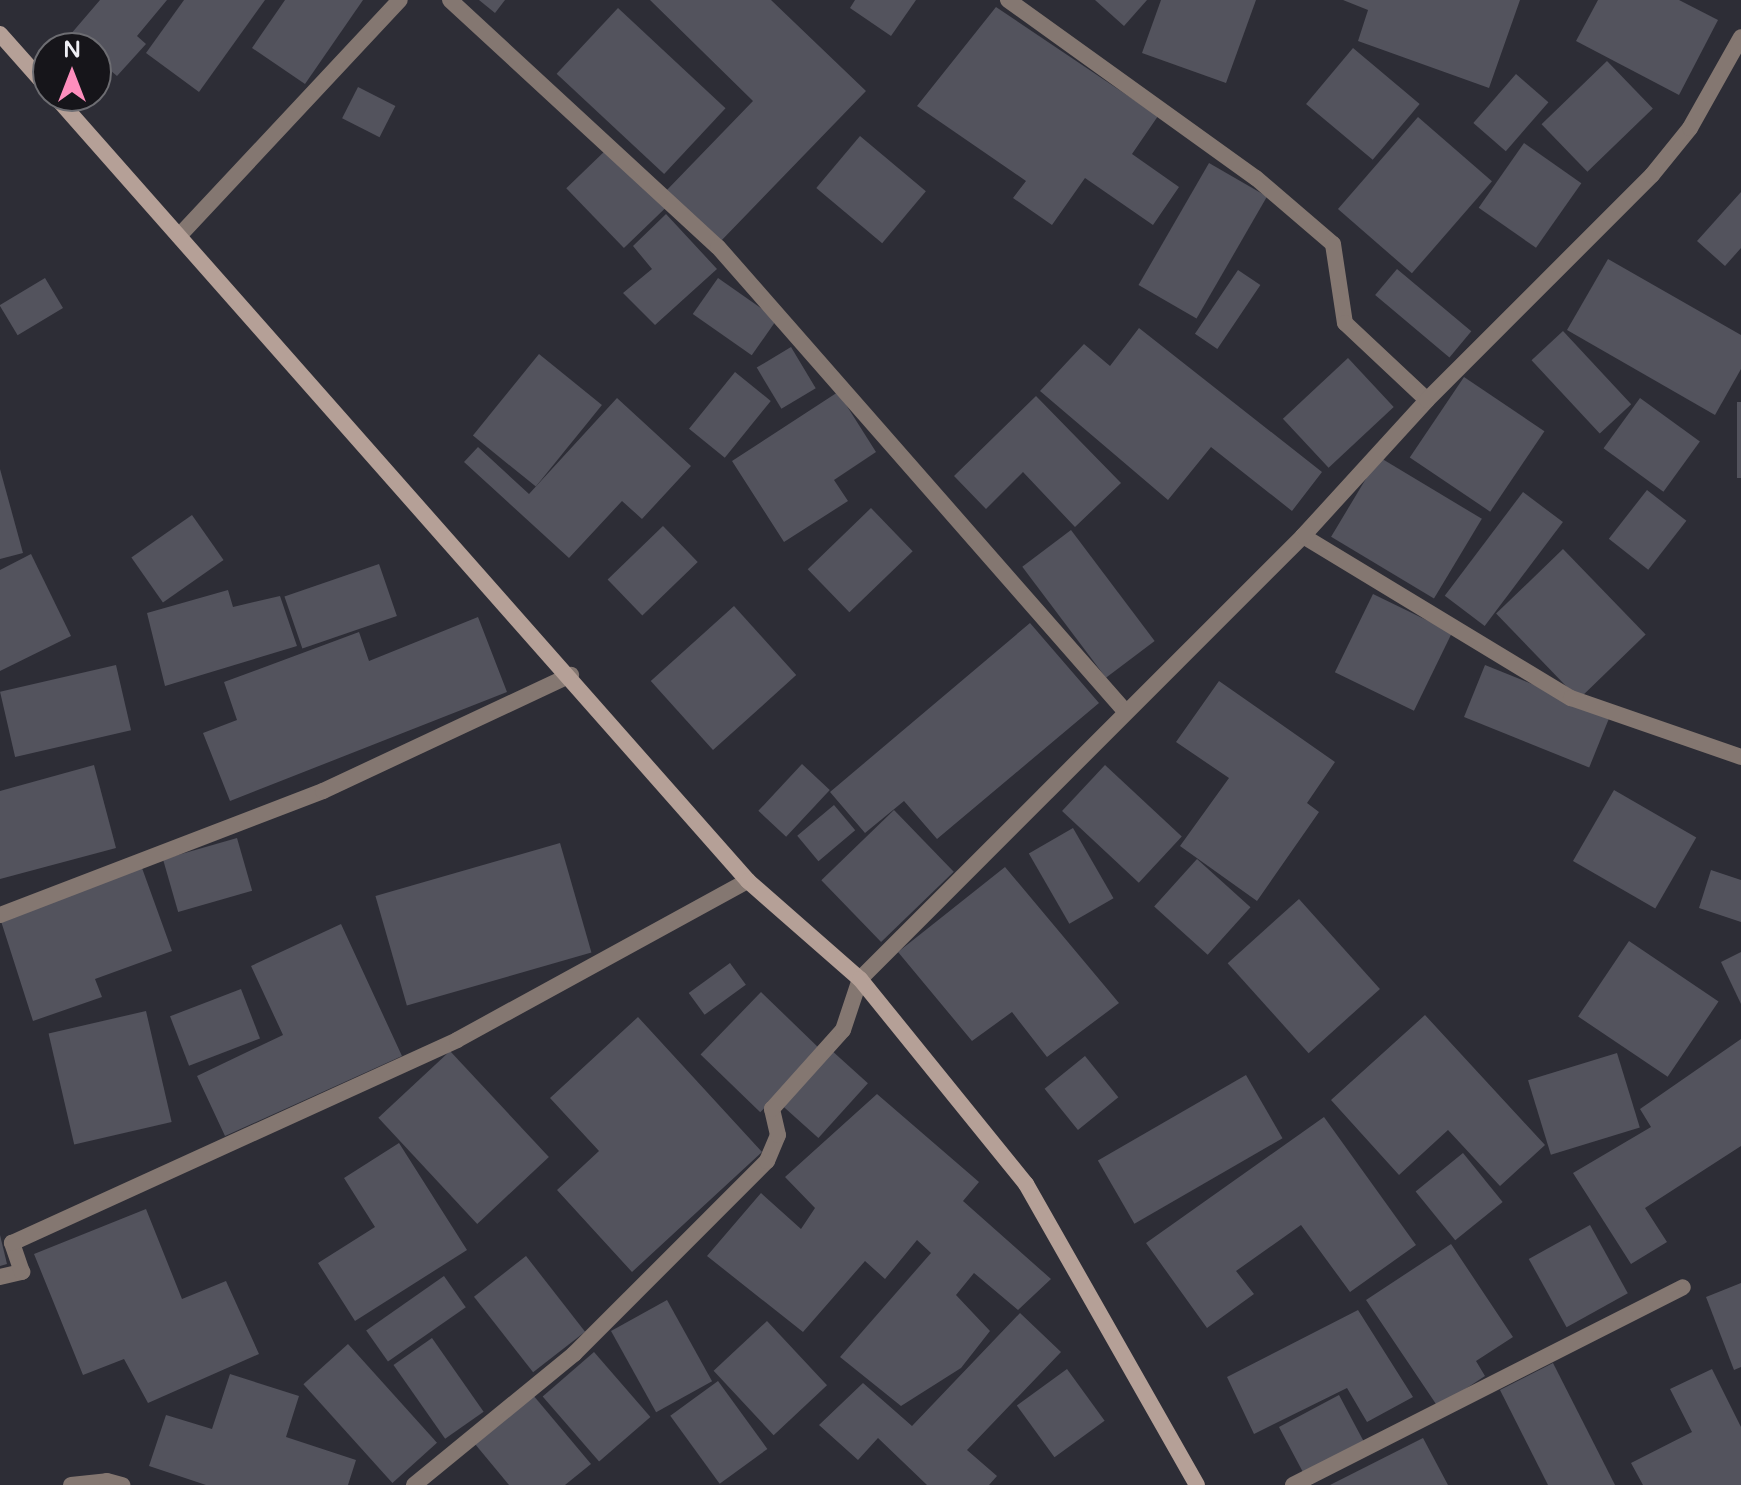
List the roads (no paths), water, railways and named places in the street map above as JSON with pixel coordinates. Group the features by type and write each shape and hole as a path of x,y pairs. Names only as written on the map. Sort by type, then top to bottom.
{"main road":[{"path":"0,34 32,70"},
{"path":"69,112 571,675 748,881 860,979 1026,1184 1197,1485"}],"street":[{"path":"179,236 400,0"},
{"path":"450,0 718,247 1124,710"},
{"path":"1008,0 1256,178 1333,244 1345,323 1427,400"},
{"path":"414,1485 574,1354 767,1161 778,1135 772,1109 843,1030 860,979 1124,710 1303,536 1427,400 1652,175 1690,128 1741,37"},
{"path":"1303,536 1571,698 1741,757"},
{"path":"0,915 323,791 571,675"},
{"path":"0,1277 22,1272 12,1243 457,1040 748,881"},
{"path":"1293,1485 1683,1287"},
{"path":"71,1485 107,1481 122,1485"}]}
